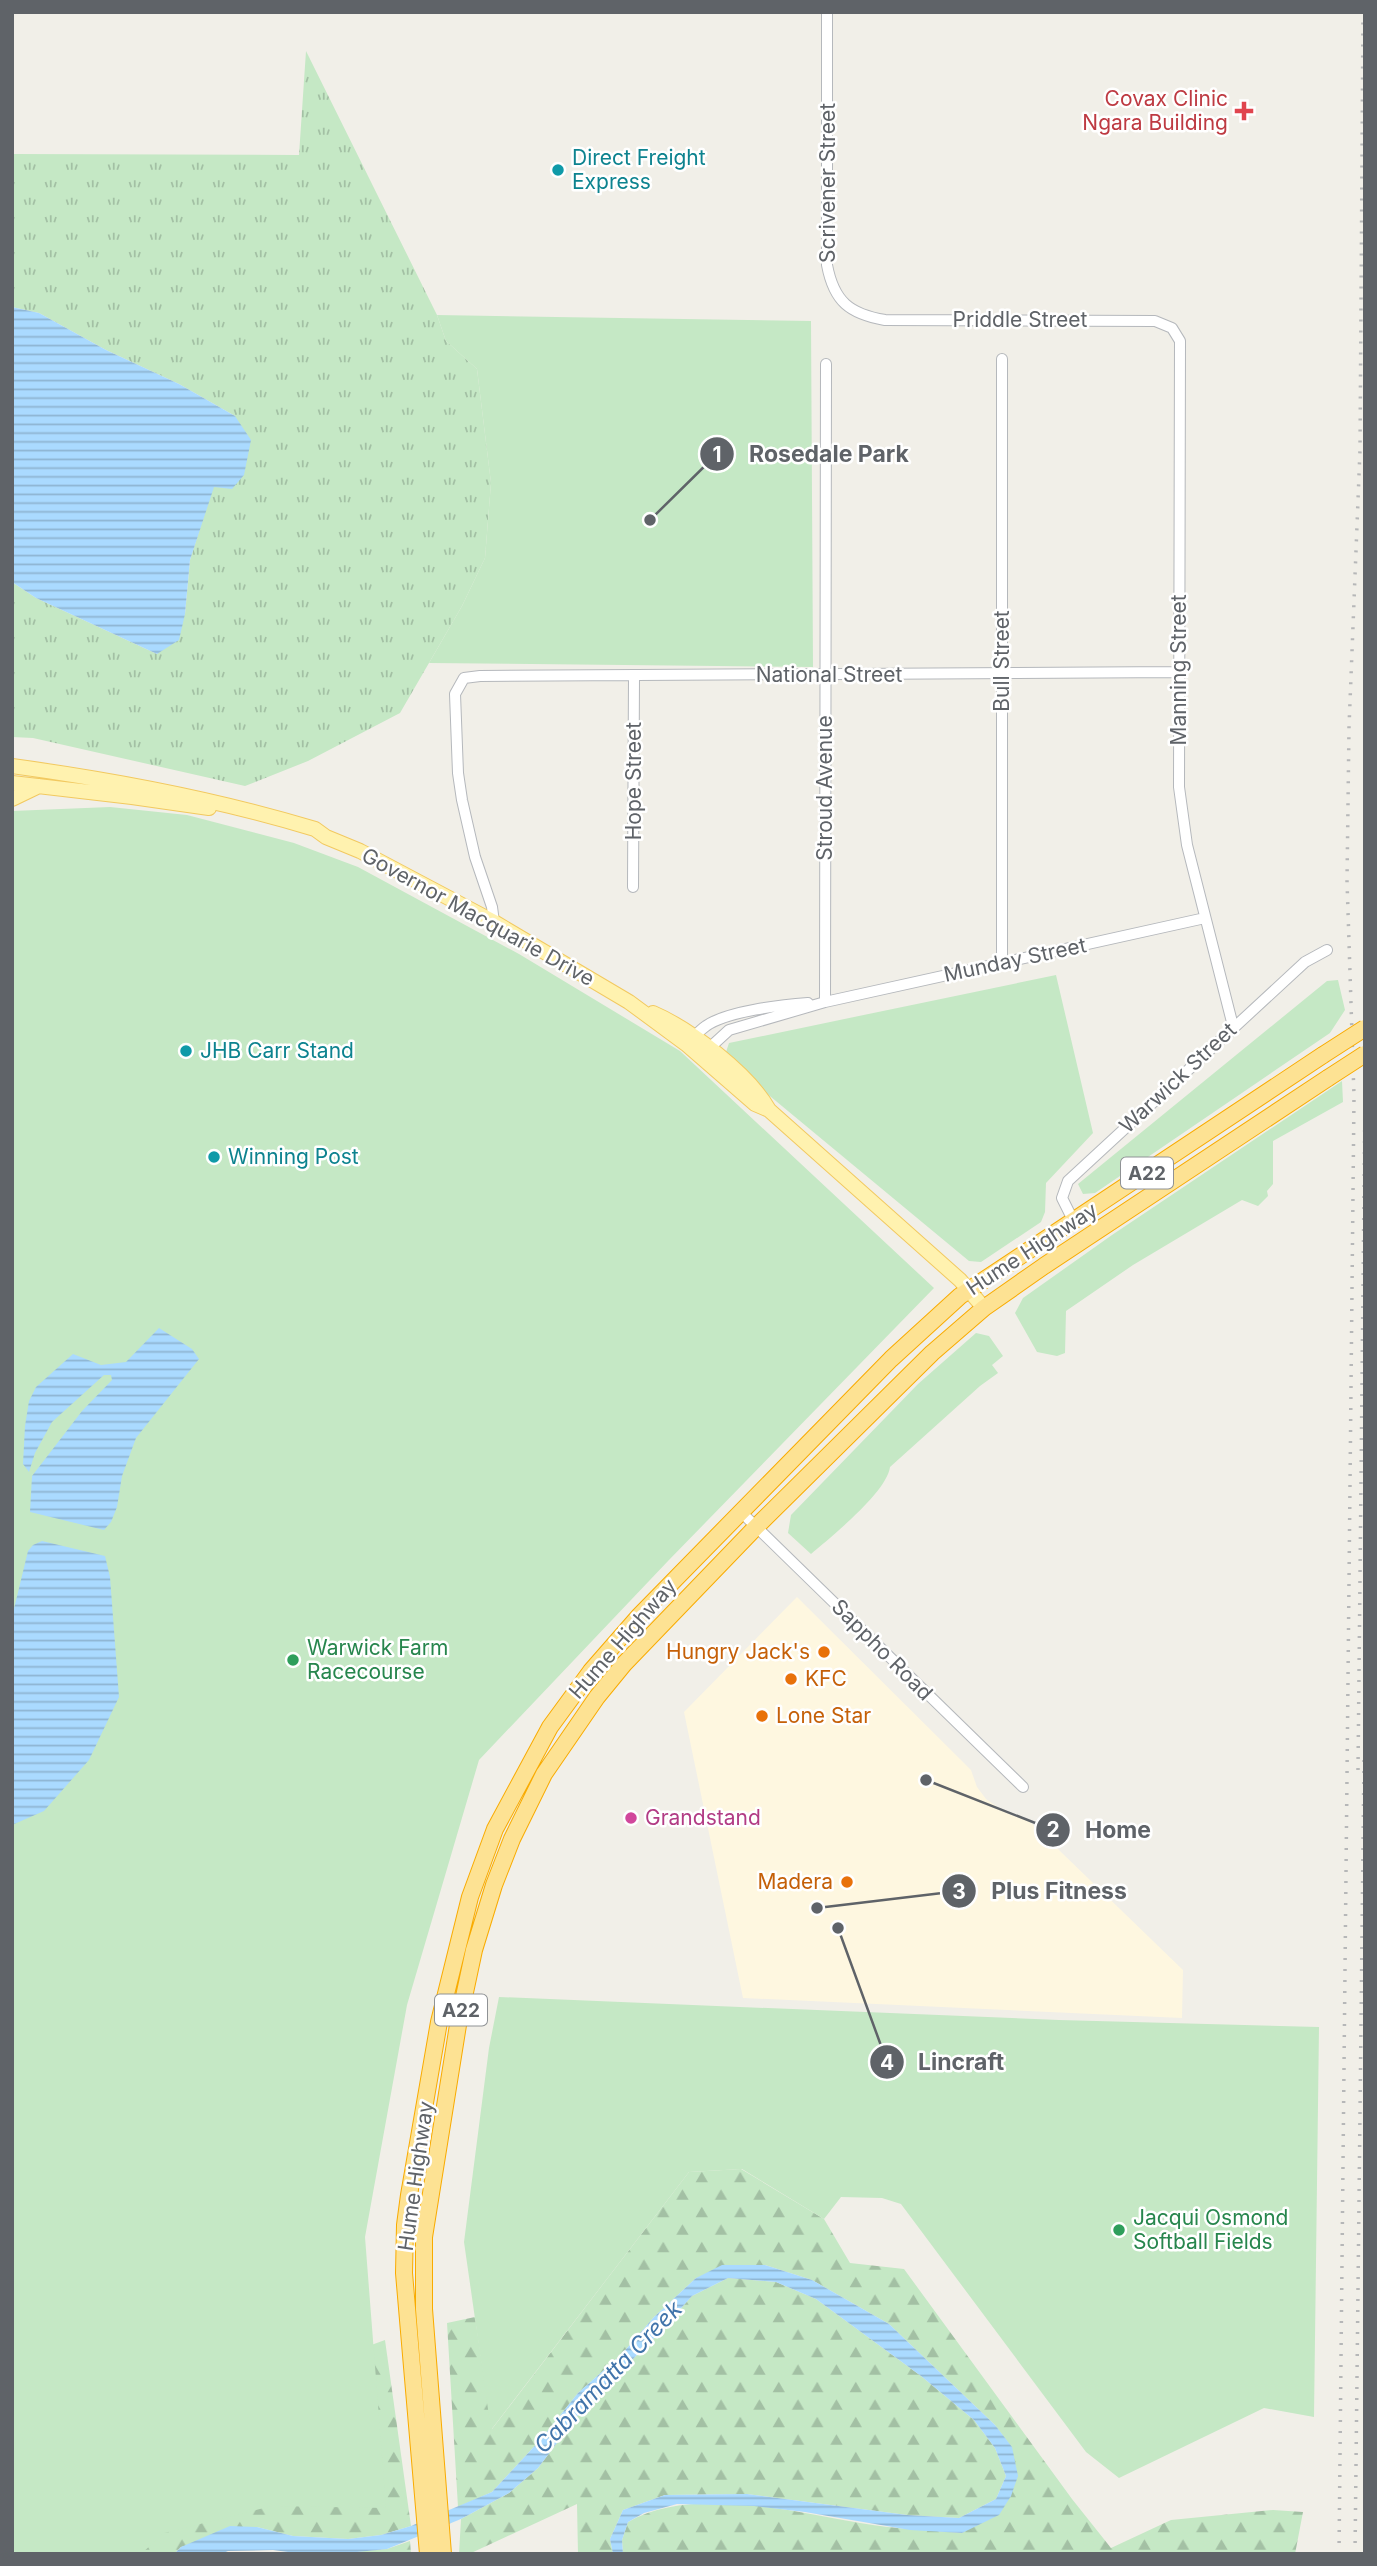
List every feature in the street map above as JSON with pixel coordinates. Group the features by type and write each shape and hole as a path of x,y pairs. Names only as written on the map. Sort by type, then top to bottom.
{"highway":[{"name":"Hume Highway","path":"443,2554 430,2477 404,2247 409,2195 439,2022 470,1897 495,1829 550,1727 613,1645 891,1359 968,1289 1074,1222 1365,1027"},
{"name":"Hume Highway","path":"428,2554 430,2477 424,2237 458,2025 474,1950 494,1885 512,1839 544,1774 597,1697 624,1664 757,1526 932,1353 984,1308 1365,1054"},
{"path":"439,2022 458,2025"}],"main road":[{"name":"Governor Macquarie Drive","path":"12,766 112,780 190,795 315,829 326,837"},
{"name":"Governor Macquarie Drive","path":"12,783 212,809 326,837 359,851 494,922 691,1040 755,1104 769,1110 818,1151 968,1289 984,1308"},
{"path":"12,799 39,786"}],"street":[{"name":"Scrivener Street","path":"827,12 826,251 830,280 843,303 857,313 886,320"},
{"name":"Priddle Street","path":"886,320 1155,321"},
{"name":"Manning Street","path":"1155,321 1172,328 1180,341 1178,759 1182,818 1233,1026"},
{"name":"Bull Street","path":"1002,359 1002,963"},
{"name":"Stroud Avenue","path":"825,1002 826,364"},
{"name":"National Street","path":"494,922 462,800 455,694 464,678 1179,672"},
{"name":"Hope Street","path":"633,887 634,676"},
{"name":"Munday Street","path":"705,1052 736,1027 825,1002 1205,918"},
{"name":"Warwick Street","path":"1074,1222 1062,1198 1068,1181 1305,961 1327,950"},
{"name":"Munday Street","path":"691,1040 715,1021 737,1014 779,1005 825,1002"},
{"name":"Sappho Road","path":"741,1512 1023,1787"}],"shaded area":[{"path":"797,1597 971,1770 977,1787 986,1799 1006,1813 1030,1822 1183,1970 1182,2018 743,1998 684,1712"}],"green space":[{"path":"306,51 437,315 446,341 477,369 491,483 485,558 462,606 400,713 308,761 245,786 33,738 12,737 12,582 36,598 157,654 185,614 190,560 235,416 179,384 106,350 39,313 12,307 12,154 299,155"},
{"path":"437,315 811,321 813,667 429,663 462,606 485,558 491,483 477,369 446,341"},
{"name":"Warwick Farm Racecourse","path":"110,807 187,815 294,843 358,867 519,954 680,1051 934,1288 479,1760 407,2005 365,2237 386,2508 272,2506 164,2533 141,2554 12,2554 12,811"},
{"path":"1056,975 1093,1133 1046,1183 1045,1212 1041,1222 981,1262 969,1261 724,1058 729,1043"},
{"path":"1338,980 1345,1010 1330,1033 1095,1193 1083,1194 1078,1184 1327,981"},
{"path":"1342,1081 1343,1102 1273,1141 1273,1184 1267,1191 1268,1196 1258,1206 1242,1200 1133,1265 1066,1311 1065,1353 1057,1356 1037,1352 1015,1313 1023,1298"},
{"path":"976,1333 989,1336 1003,1356 992,1365 998,1373 890,1467 887,1477 869,1501 811,1554 788,1533 791,1515 918,1384"},
{"name":"Jacqui Osmond Softball Fields","path":"499,1997 1059,2020 1319,2027 1314,2417 1264,2408 1119,2478 1086,2452 901,2204 882,2198 841,2197 824,2219 742,2169 689,2172 491,2430 464,2242 489,2048"},
{"path":"741,2169 824,2219 850,2263 904,2269 1072,2499 1111,2548 1171,2520 1273,2510 1303,2512 1295,2554 623,2554 622,2540 628,2522 653,2511 681,2505 711,2503 773,2508 873,2525 962,2533 1011,2496 1012,2448 995,2425 889,2324 812,2280 765,2265 696,2278 654,2317 621,2355 578,2393 542,2438 492,2492 458,2507 447,2323 475,2317 492,2429 689,2172"},
{"path":"728,2278 776,2282 816,2299 921,2376 974,2420 995,2448 1006,2476 996,2499 959,2518 907,2515 747,2494 665,2495 623,2510 610,2539 613,2554 578,2554 577,2504 469,2554 459,2554 461,2519 509,2493 538,2468 581,2411 692,2296"},
{"path":"385,2340 411,2526 381,2535 348,2539 293,2536 257,2527 181,2547 174,2554 126,2554 363,2348"},
{"path":"410,2541 411,2554 330,2554 387,2549"}],"water":[{"path":"12,307 39,313 106,350 179,384 235,416 251,440 244,475 232,489 214,487 190,560 185,614 179,640 157,654 36,598 12,582"},
{"path":"159,1328 192,1349 199,1359 136,1438 122,1476 117,1507 111,1522 104,1530 30,1512 32,1476 82,1411 112,1380 111,1375 104,1375 52,1422 35,1453 29,1472 23,1464 25,1426 29,1401 36,1387 73,1354 101,1365 126,1362"},
{"path":"42,1541 105,1556 110,1577 119,1697 89,1760 44,1811 12,1825 12,1617 28,1551"},
{"name":"Cabramatta Creek","path":"722,2265 765,2265 812,2280 889,2324 995,2425 1012,2447 1018,2476 1011,2496 999,2515 962,2533 910,2530 754,2506 677,2504 644,2513 628,2522 622,2540 623,2554 613,2554 610,2539 623,2510 665,2495 747,2494 907,2515 959,2518 996,2499 1006,2476 995,2448 974,2420 921,2376 816,2299 776,2282 728,2278 692,2296 581,2411 538,2468 509,2493 461,2519 387,2549 337,2554 303,2554 273,2550 174,2554 181,2547 230,2526 257,2527 293,2536 348,2539 381,2535 411,2526 492,2492 542,2438 578,2393 621,2355 654,2317 696,2278"}],"railway":[{"path":"1339,2554 1354,1096 1347,881 1349,727 1360,450 1363,12"},
{"path":"1358,1770 1365,1096"},
{"path":"1355,2554 1364,1759"}],"place":[{"name":"Covax Clinic Ngara Building","path":"1244,111"},
{"name":"Direct Freight Express","path":"558,170"},
{"name":"Rosedale Park","path":"650,520"},
{"name":"JHB Carr Stand","path":"186,1051"},
{"name":"Winning Post","path":"214,1157"},
{"name":"Hungry Jack's","path":"824,1652"},
{"name":"Warwick Farm Racecourse","path":"293,1660"},
{"name":"KFC","path":"791,1679"},
{"name":"Lone Star","path":"762,1716"},
{"name":"Home","path":"926,1780"},
{"name":"Grandstand","path":"631,1818"},
{"name":"Madera","path":"847,1882"},
{"name":"Plus Fitness","path":"817,1908"},
{"name":"Lincraft","path":"838,1928"},
{"name":"Jacqui Osmond Softball Fields","path":"1119,2230"}]}
